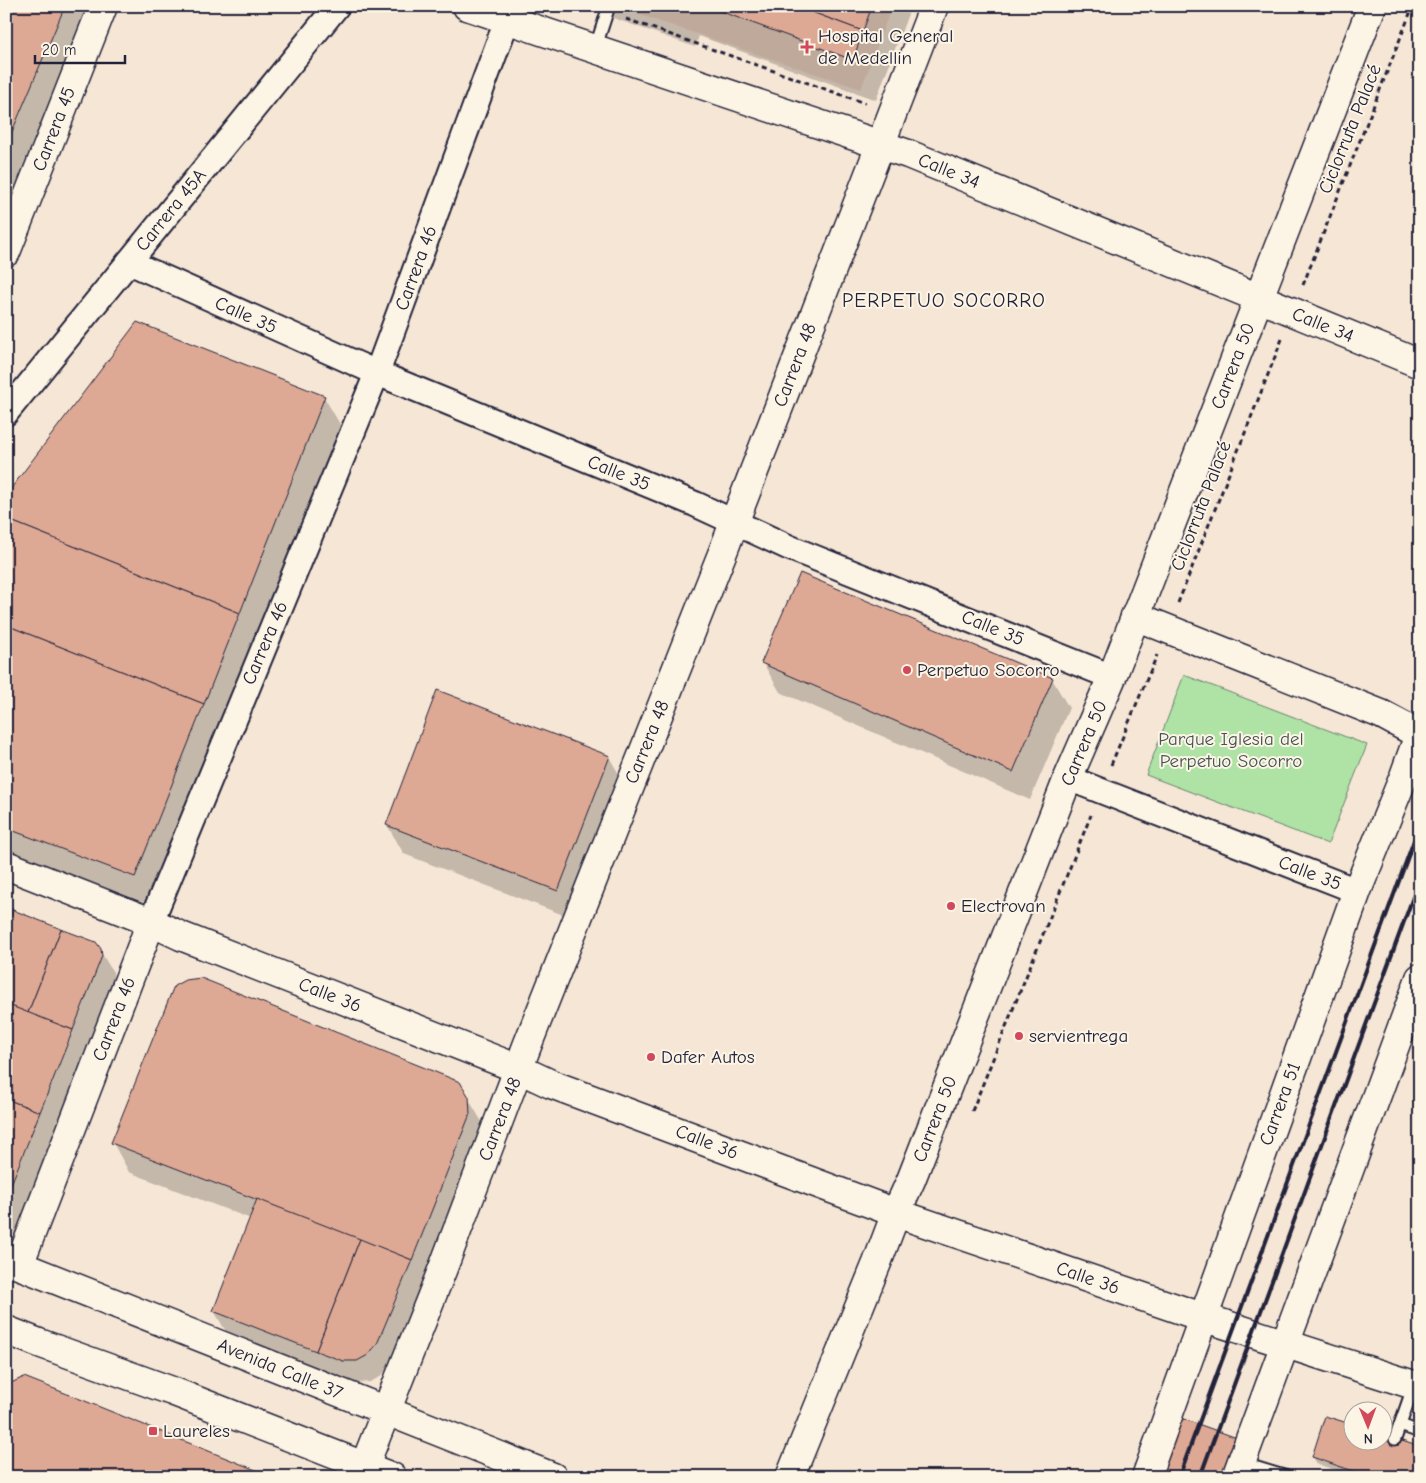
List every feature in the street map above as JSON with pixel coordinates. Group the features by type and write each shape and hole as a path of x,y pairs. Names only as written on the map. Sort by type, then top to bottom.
{"street":[{"name":"Carrera 45","path":"6,252 103,6"},
{"name":"Carrera 45A","path":"6,413 337,6"},
{"name":"Calle 34","path":"467,6 917,158 1420,364"},
{"name":"Carrera 48","path":"362,1471 934,6"},
{"name":"Carrera 50","path":"790,1477 896,1213 915,1171 1068,778 1112,677 1372,6"},
{"name":"Carrera 46","path":"13,1263 377,373 507,20"},
{"name":"Calle 35","path":"129,262 377,373 734,521 788,547 1112,677"},
{"path":"1136,616 1381,714 1419,734"},
{"name":"Carrera 51","path":"1146,1477 1202,1317 1358,891 1419,734"},
{"name":"Calle 35","path":"1068,778 1358,891"},
{"name":"Calle 36","path":"6,865 519,1069 551,1084 896,1213 1202,1317 1417,1386"},
{"path":"1238,1470 1420,978"},
{"name":"Avenida Calle 37","path":"13,1263 554,1477"},
{"path":"6,1330 172,1391 323,1451 362,1471 392,1477"},
{"path":"6,1336 39,1343"},
{"path":"6,1349 16,1343 39,1343"}],"lane":[{"path":"595,49 608,9"},
{"path":"1395,1439 1417,1386"},
{"path":"1400,1425 1420,1432"},
{"path":"1238,1470 1286,1477"}],"path":[{"name":"Ciclorruta Palacé","path":"1100,791 1168,629 1414,6"},
{"path":"608,9 892,112"}],"shaded area":[{"name":"Hospital General de Medellin","path":"613,6 892,6 861,89"}],"green space":[{"name":"Parque Iglesia del Perpetuo Socorro","path":"1184,675 1367,745 1328,844 1146,775"}],"building":[{"path":"6,6 65,6 6,146"},
{"path":"706,6 796,6 863,31 853,60"},
{"path":"796,6 872,6 863,31"},
{"path":"137,322 325,396 240,613 6,519 6,495"},
{"path":"6,519 240,613 204,704 6,625"},
{"name":"Perpetuo Socorro","path":"800,573 1053,678 1013,772 761,663"},
{"path":"6,625 204,704 135,877 6,828"},
{"path":"437,690 610,756 558,891 386,825"},
{"path":"6,907 13,910 6,928"},
{"path":"13,910 61,929 28,1013 6,1004 6,928"},
{"path":"61,929 96,942 101,949 102,956 73,1030 28,1013"},
{"path":"201,978 460,1082 469,1097 470,1114 412,1260 111,1143 174,986 185,980"},
{"path":"6,1004 73,1030 40,1112 6,1099"},
{"path":"6,1099 40,1112 6,1197"},
{"path":"257,1199 360,1239 316,1351 213,1311"},
{"path":"360,1239 412,1260 377,1344 368,1355 357,1361 343,1361 316,1351"},
{"path":"24,1377 273,1477 6,1477 6,1396 11,1383"},
{"path":"1175,1416 1240,1439 1227,1477 1154,1477"},
{"path":"1325,1416 1344,1422 1344,1450 1394,1450 1394,1438 1420,1447 1420,1477 1371,1477 1312,1457"}],"railway":[{"path":"1179,1477 1420,824"},
{"path":"1200,1477 1420,878"}],"place":[{"name":"Hospital General de Medellin","path":"807,47"},
{"name":"Perpetuo Socorro","path":"907,670"},
{"name":"Electrovan","path":"951,906"},
{"name":"servientrega","path":"1019,1036"},
{"name":"Dafer Autos","path":"651,1057"},
{"name":"Laureles","path":"153,1431"}],"district":[{"name":"PERPETUO SOCORRO","path":"944,300"}]}
